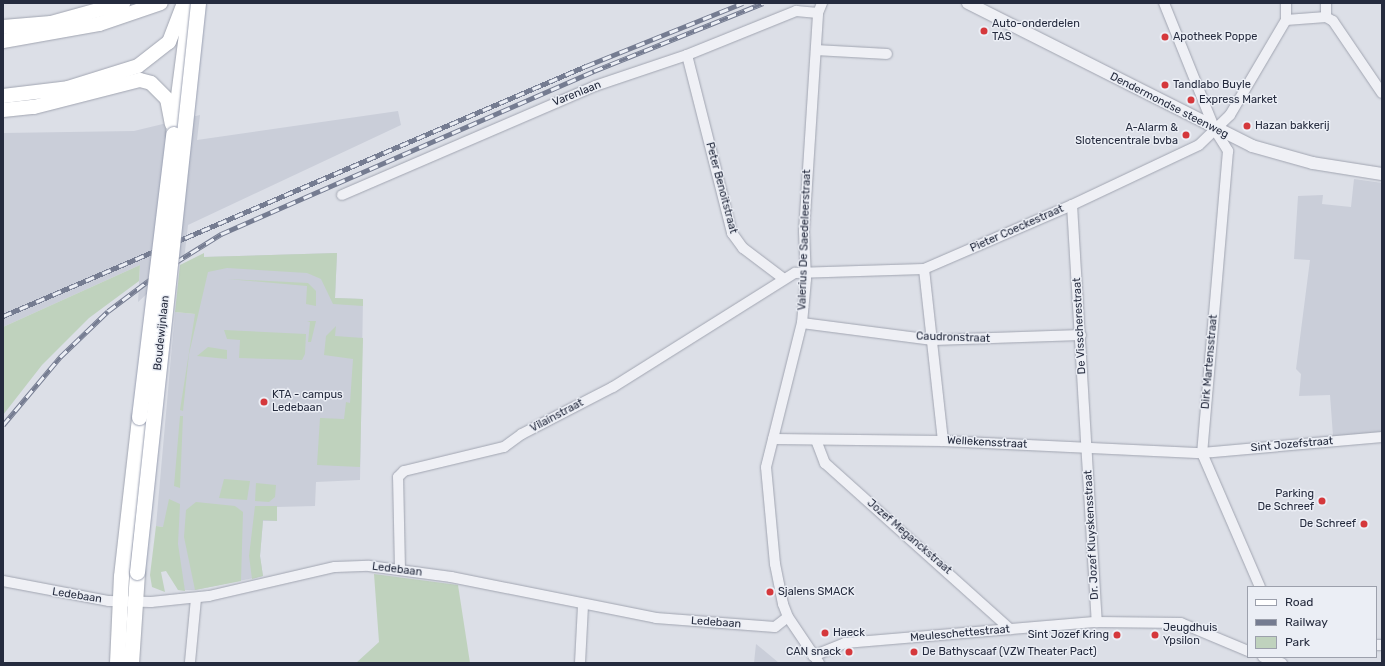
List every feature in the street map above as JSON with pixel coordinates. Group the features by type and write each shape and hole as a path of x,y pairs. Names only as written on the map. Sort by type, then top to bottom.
{"main road":[{"path":"3,27 51,23 99,8 122,3"},
{"path":"3,41 92,25 161,3"},
{"path":"3,96 46,92 94,81 138,66 169,42 184,3"},
{"name":"Boudewijnlaan","path":"117,663 122,570 173,134 190,3"},
{"name":"Boudewijnlaan","path":"131,663 137,572 198,3"},
{"name":"Boudewijnlaan","path":"3,110 34,107 140,80 151,83 167,99 173,134"}],"street":[{"name":"Valerius De Saedeleerstraat","path":"816,659 788,617 775,564 766,467 802,324 818,13 822,3"},
{"name":"Dendermondse steenweg","path":"968,3 1215,130 1292,158 1382,174"},
{"name":"Dirk Martensstraat","path":"1164,3 1215,130 1228,151 1202,453 1260,586"},
{"path":"1286,3 1286,20 1326,18 1332,21 1382,93"},
{"path":"1326,3 1326,18"},
{"name":"Varenlaan","path":"342,195 587,89 687,55 796,10 818,13"},
{"name":"Pieter Coeckestraat","path":"804,271 924,269 1072,205 1199,144 1230,115 1286,20"},
{"path":"816,50 887,54"},
{"name":"Peter Benoitstraat","path":"687,55 736,242 784,278"},
{"name":"De Visscherestraat","path":"1072,205 1087,448"},
{"path":"924,269 943,441"},
{"path":"784,278 804,271"},
{"name":"Vilainstraat","path":"400,570 398,476 404,471 504,447 690,340 784,278"},
{"name":"Caudronstraat","path":"802,324 932,340 1081,335"},
{"name":"Sint Jozefstraat","path":"1202,453 1382,437"},
{"name":"Wellekensstraat","path":"773,440 943,441 1202,453"},
{"name":"Jozef Meganckstraat","path":"816,440 825,463 1010,629"},
{"name":"Dr. Jozef Kluyskensstraat","path":"1087,448 1098,622"},
{"name":"Ledebaan","path":"3,581 120,601 135,602 196,598 335,567 400,570 451,577 583,606 656,618 775,627 788,617"},
{"path":"190,662 196,598"},
{"path":"580,663 583,606"},
{"name":"Meuleschettestraat","path":"816,659 845,643 1098,622 1181,623 1247,651"},
{"path":"1268,658 1282,663"}],"shaded area":[{"path":"398,111 401,125 188,225 184,260 138,302 140,265 3,327 3,133 134,131 200,115 197,140"},
{"path":"1354,179 1382,183 1382,432 1333,436 1330,395 1299,396 1301,374 1296,369 1310,260 1294,259 1298,196 1323,195 1322,204 1351,207"},
{"name":"KTA - campus Ledebaan","path":"337,253 335,298 363,299 360,480 316,482 315,506 277,507 277,521 263,521 260,556 263,576 195,590 178,590 163,527 156,526 175,312 195,314 204,257"},
{"path":"756,644 761,648 779,663 754,663"}],"green space":[{"path":"204,253 204,257 337,253 335,298 363,299 363,306 333,304 321,279 307,273 227,268 208,272 189,354 183,411 180,410 195,314 175,312 180,265"},
{"path":"140,265 139,281 89,318 42,365 3,415 3,327"},
{"path":"227,279 308,283 316,291 316,306 306,304 307,286"},
{"path":"307,321 316,321 311,342 308,342 310,322"},
{"path":"336,326 335,336 363,338 360,467 317,465 320,418 344,419 346,402 350,403 353,359 324,355 326,336"},
{"path":"224,330 306,334 305,354 302,360 239,358 240,340 227,339"},
{"path":"208,347 227,350 227,359 197,356"},
{"path":"180,416 183,416 180,488 174,486"},
{"path":"224,479 250,481 247,500 219,498"},
{"path":"256,483 276,485 275,497 269,502 255,501"},
{"path":"169,499 180,504 178,544 185,591 178,590 166,571 161,572 165,592 152,587 150,575 156,526 163,527"},
{"path":"196,502 235,506 243,512 241,581 195,590 184,537 186,510"},
{"path":"255,506 277,506 277,521 263,520 260,556 263,576 252,579 249,556"},
{"path":"374,574 458,585 470,663 356,663 379,642"}],"railway":[{"path":"3,316 586,66 743,3"},
{"path":"3,425 60,357 108,311 160,272 221,234 594,71 763,3"}],"place":[{"name":"Auto-onderdelen TAS","path":"984,31"},
{"name":"Apotheek Poppe","path":"1165,37"},
{"name":"Tandlabo Buyle","path":"1165,85"},
{"name":"Express Market","path":"1191,100"},
{"name":"Hazan bakkerij","path":"1247,126"},
{"name":"A-Alarm & Slotencentrale bvba","path":"1186,135"},
{"name":"KTA - campus Ledebaan","path":"264,402"},
{"name":"Parking De Schreef","path":"1322,501"},
{"name":"De Schreef","path":"1364,524"},
{"name":"Sjalens SMACK","path":"770,592"},
{"name":"Haeck","path":"825,633"},
{"name":"Sint Jozef Kring","path":"1117,635"},
{"name":"Jeugdhuis Ypsilon","path":"1155,635"},
{"name":"CAN snack","path":"849,652"},
{"name":"De Bathyscaaf (VZW Theater Pact)","path":"914,652"}]}
